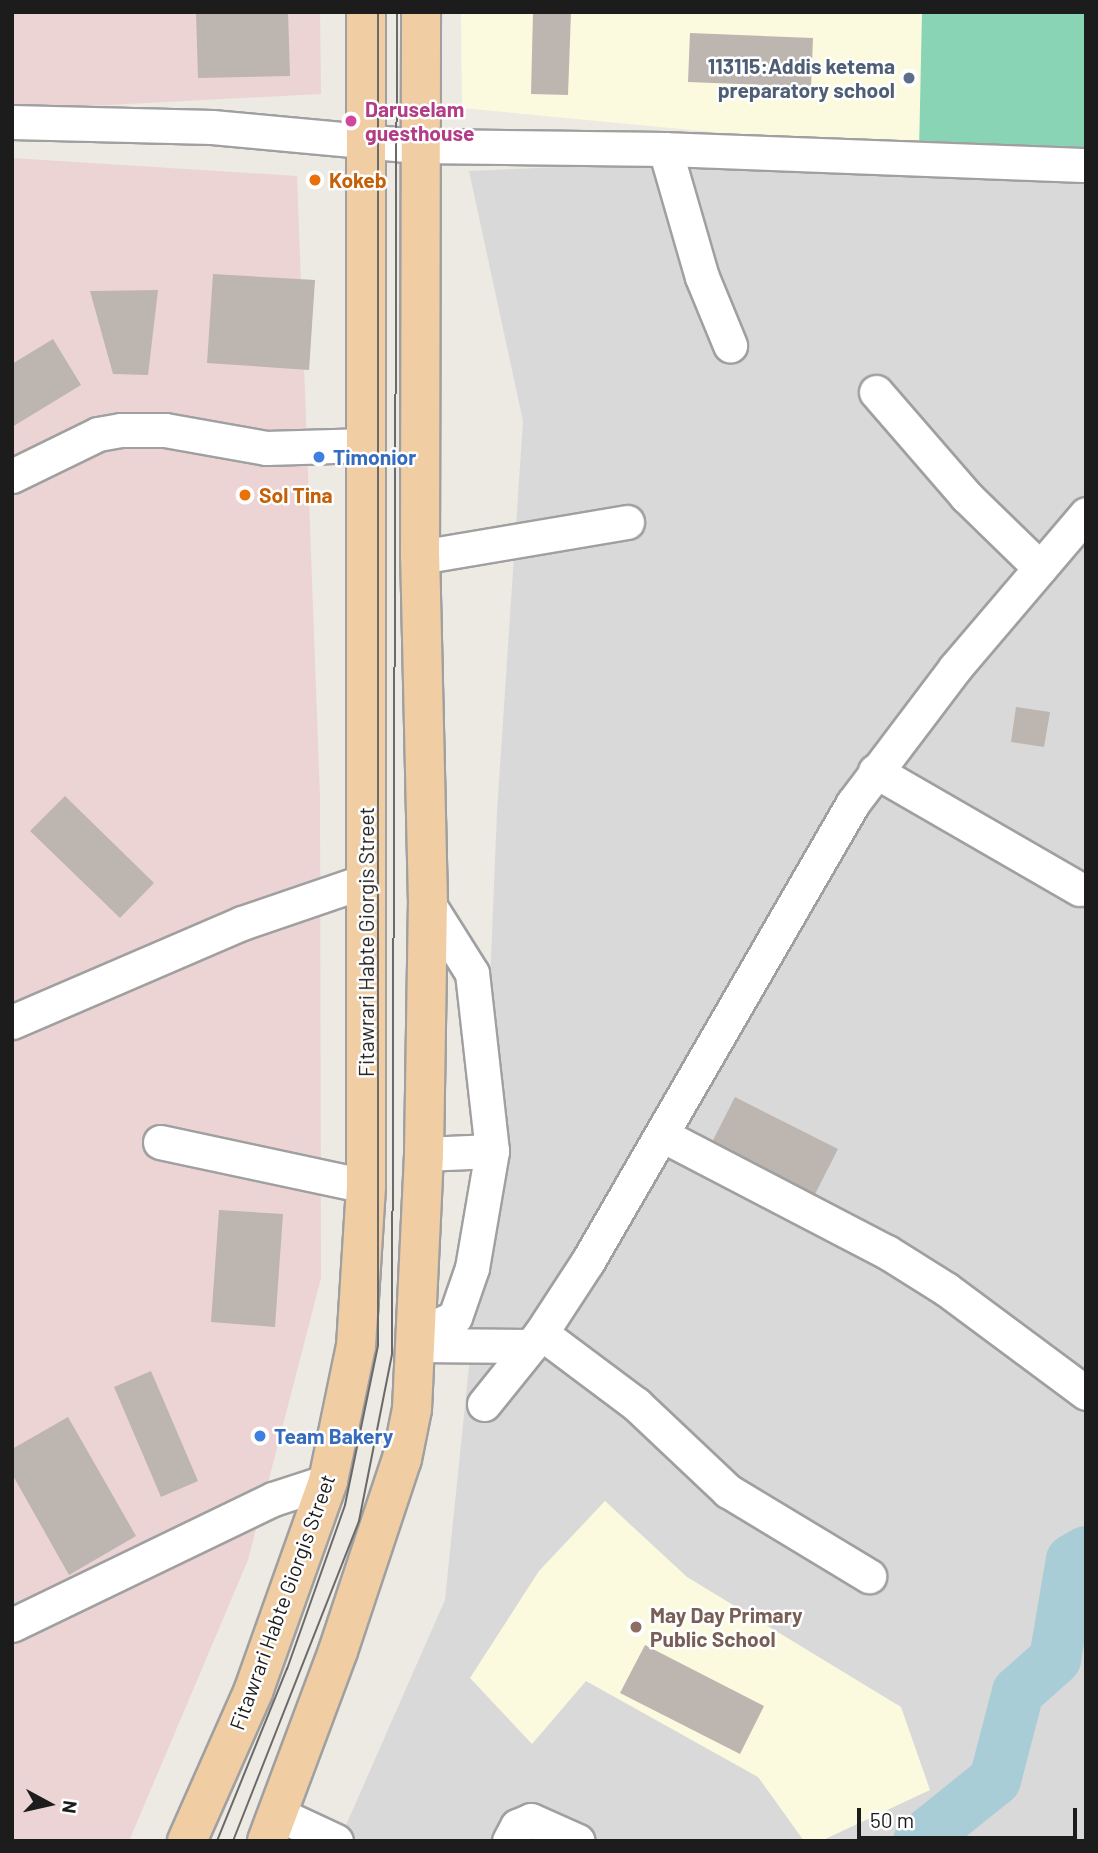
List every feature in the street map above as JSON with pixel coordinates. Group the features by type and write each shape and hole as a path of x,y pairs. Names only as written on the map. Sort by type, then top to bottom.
{"main road":[{"name":"Fitawrari Habte Giorgis Street","path":"187,1841 253,1692 328,1481 356,1346 366,1186 366,12"},
{"path":"273,1827 402,1460 417,1340 424,1154 428,903 420,557 417,146 421,12"}],"street":[{"path":"12,122 212,127 367,139 417,146 665,149 1086,165"},
{"path":"665,149 702,277 730,345"},
{"path":"876,392 966,496 1040,568"},
{"path":"12,476 97,434 121,430 165,430 266,448 368,445"},
{"path":"485,1404 536,1339 664,1136 816,860 875,771 1086,514"},
{"path":"420,557 627,522"},
{"path":"875,771 1079,889"},
{"path":"12,1022 242,923 365,881"},
{"path":"417,1340 455,1317 472,1268 492,1151 472,973 428,903"},
{"path":"664,1136 887,1252 946,1289 1086,1393"},
{"path":"160,1142 366,1186"},
{"path":"424,1154 492,1151"},
{"path":"417,1340 536,1339 636,1404 728,1491 869,1576"},
{"path":"12,1625 273,1499 328,1481"},
{"path":"509,1841 517,1826 531,1820 578,1841"},
{"path":"273,1827 336,1841"}],"shaded area":[{"path":"12,12 320,12 321,94 12,110"},
{"path":"461,12 1086,12 919,152 462,108"},
{"path":"919,152 1086,161 1086,1841 339,1841 445,1600 478,1279 497,812 523,421 469,171"},
{"path":"12,158 297,176 320,797 321,1278 248,1560 129,1841 12,1841"},
{"name":"May Day Primary Public School","path":"605,1501 687,1577 901,1707 930,1790 821,1841 804,1841 758,1777 586,1681 532,1744 470,1678 539,1571"}],"green space":[{"path":"922,12 1086,12 1086,161 919,152"}],"building":[{"path":"196,12 288,12 290,76 198,78"},
{"path":"533,12 571,12 568,95 531,94"},
{"path":"690,33 813,38 811,87 688,82"},
{"path":"213,274 315,280 309,370 207,363"},
{"path":"158,290 148,375 113,374 90,291"},
{"path":"53,339 81,385 12,427 12,364"},
{"path":"1016,707 1050,712 1044,747 1011,742"},
{"path":"65,796 154,883 120,918 30,831"},
{"path":"735,1097 838,1149 814,1196 711,1144"},
{"path":"219,1210 283,1214 275,1327 211,1322"},
{"path":"151,1371 198,1481 161,1497 114,1387"},
{"path":"68,1417 136,1536 69,1575 12,1474 12,1449"},
{"path":"645,1645 764,1706 740,1754 620,1693"}],"waterway":[{"path":"919,1841 995,1780 1018,1692 1055,1659 1072,1560 1086,1552"}],"tram line":[{"path":"217,1841 287,1669 345,1505 378,1345 378,12"},
{"path":"233,1841 359,1521 392,1354 397,12"}],"place":[{"name":"113115:Addis ketema preparatory school","path":"909,78"},
{"name":"Daruselam guesthouse","path":"351,121"},
{"name":"Kokeb","path":"315,180"},
{"name":"Timonior","path":"319,457"},
{"name":"Sol Tina","path":"245,495"},
{"name":"Team Bakery","path":"260,1436"},
{"name":"May Day Primary Public School","path":"636,1627"}]}
